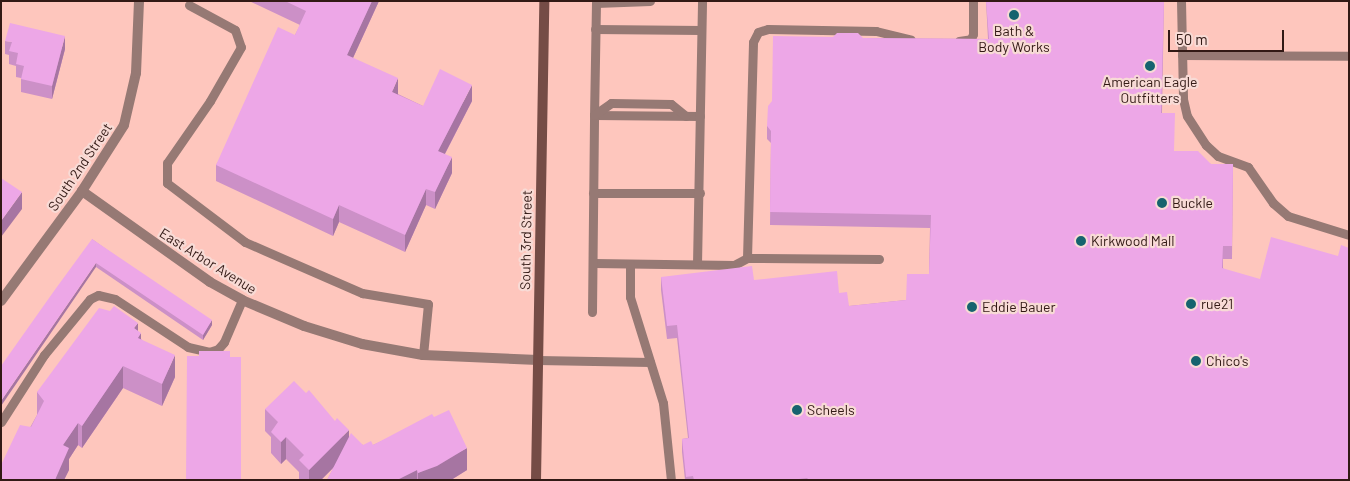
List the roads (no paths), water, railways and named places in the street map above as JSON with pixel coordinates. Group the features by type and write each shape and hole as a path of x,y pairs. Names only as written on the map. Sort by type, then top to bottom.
{"street":[{"name":"South 2nd Street","path":"1,301 82,192 117,139 130,108 138,54 139,1"},
{"name":"South 3rd Street","path":"536,480 544,1"},
{"name":"East Arbor Avenue","path":"82,192 172,257 242,300 330,335 423,355 538,360"}],"lane":[{"path":"592,312 596,2 650,1"},
{"path":"697,264 700,193 702,1"},
{"path":"952,41 966,41 973,34 973,1"},
{"path":"1181,1 1184,108 1211,151 1248,167 1273,203 1288,216 1349,235"},
{"path":"189,5 235,30 241,47 207,106 167,163 167,183 245,242 362,293 428,304 423,355"},
{"path":"595,29 701,30"},
{"path":"747,258 755,36 768,29 876,31 918,40"},
{"path":"1182,54 1349,56"},
{"path":"594,115 700,116"},
{"path":"593,193 700,193"},
{"path":"594,263 734,265 747,258 879,259"},
{"path":"630,264 630,298 663,403 671,480"},
{"path":"1,422 44,355 90,299 98,296 115,299 188,347 209,352 218,349 224,342 242,300"},
{"path":"538,360 650,362"}],"place":[{"name":"Bath & Body Works","path":"1014,15"},
{"name":"American Eagle Outfitters","path":"1150,66"},
{"name":"Buckle","path":"1162,203"},
{"name":"Kirkwood Mall","path":"1081,241"},
{"name":"rue21","path":"1191,304"},
{"name":"Eddie Bauer","path":"972,307"},
{"name":"Chico's","path":"1196,361"},
{"name":"Scheels","path":"797,410"}]}
